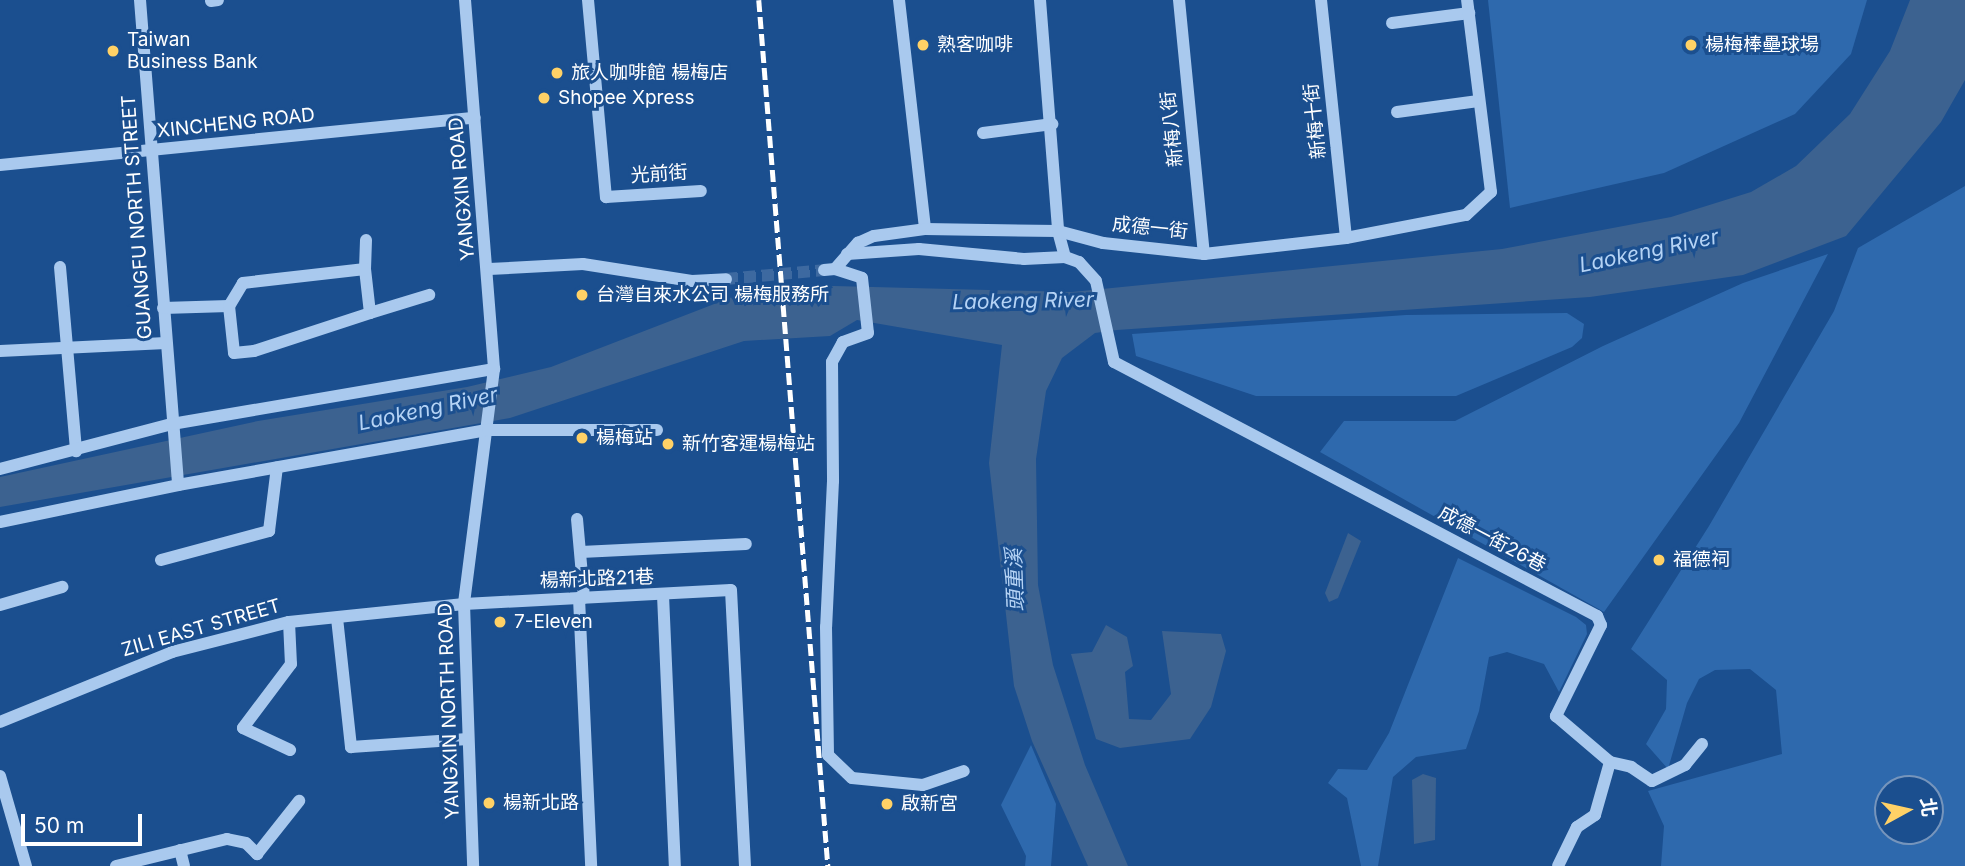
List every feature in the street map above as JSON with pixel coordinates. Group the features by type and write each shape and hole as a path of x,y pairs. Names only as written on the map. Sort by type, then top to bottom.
{"street":[{"name":"GUANGFU NORTH STREET","path":"140,0 178,480"},
{"name":"YANGXIN ROAD","path":"465,0 489,269 494,372 488,430"},
{"name":"光前街","path":"588,0 606,197 701,191"},
{"path":"899,0 925,229"},
{"path":"847,254 919,248 1024,259 1065,257 1058,231 1052,124 1040,0"},
{"name":"新梅八街","path":"1178,0 1204,254"},
{"name":"新梅十街","path":"1321,0 1346,238"},
{"path":"1392,23 1468,6 1478,101 1397,112"},
{"name":"成德一街","path":"964,771 923,785 852,778 828,755 826,627 833,481 832,362 843,342 868,333 862,278 829,269 874,236 925,229 1058,231 1103,243 1204,254 1346,238 1466,215 1491,192 1478,101"},
{"name":"XINCHENG ROAD","path":"0,165 475,118"},
{"path":"983,133 1052,124"},
{"path":"366,240 365,269 370,313"},
{"name":"成德一街26巷","path":"1065,257 1079,262 1096,281 1114,362 1597,616 1601,625 1556,716 1610,762"},
{"path":"489,269 583,264 692,281 726,279"},
{"path":"60,267 76,451"},
{"path":"365,269 243,283 229,306 234,353 254,351 429,295"},
{"path":"163,308 229,306"},
{"path":"0,351 166,343"},
{"path":"0,469 172,428 494,372"},
{"path":"0,522 178,480 277,467 488,430 657,430"},
{"name":"YANGXIN NORTH ROAD","path":"473,866 464,604 488,430"},
{"path":"161,559 269,531 277,467"},
{"path":"577,519 581,552 591,866"},
{"path":"581,552 746,544"},
{"path":"0,605 62,587"},
{"name":"楊新北路21巷","path":"464,604 731,590 745,866"},
{"path":"663,595 675,866"},
{"name":"ZILI EAST STREET","path":"0,722 172,652 289,622 464,604"},
{"path":"337,618 351,747 468,739"},
{"path":"289,622 292,664 243,728 290,750"},
{"path":"1558,866 1577,827 1595,815 1610,762 1631,767 1652,781 1685,765 1702,744"},
{"path":"0,776 26,866"},
{"path":"117,866 227,839 246,843 258,860 299,801"},
{"path":"180,850 184,866"}],"shaded area":[{"path":"1488,0 1867,0 1851,54 1795,114 1664,173 1510,208"},
{"path":"1965,186 1965,866 1661,866 1664,826 1648,791 1782,754 1776,690 1750,669 1715,670 1699,679 1687,703 1668,769 1646,744 1666,709 1667,680 1631,649 1709,526 1834,311 1858,248"},
{"path":"1828,254 1739,423 1604,612 1320,452 1344,421 1455,421 1603,346 1743,283"},
{"path":"1567,313 1584,324 1582,338 1572,347 1456,396 1256,396 1136,356 1132,334 1406,315"},
{"path":"1458,558 1576,617 1586,625 1587,634 1559,692 1544,664 1507,652 1489,657 1479,711 1466,749 1416,757 1393,777 1378,866 1361,866 1347,798 1328,783 1338,769 1367,770 1389,733"},
{"path":"1031,745 1056,804 1051,866 1025,866 1026,856 1001,805"}],"water":[{"path":"1910,0 1965,0 1965,80 1941,122 1846,236 1743,275 1590,297 1117,330 1095,333 1062,358 1046,391 1036,459 1038,585 1053,665 1085,765 1128,866 1088,866 1032,741 1014,686 989,463 1002,345 857,320 830,336 744,341 510,418 0,507 0,477 258,421 467,387 551,367 735,296 834,286 1072,292 1502,249 1671,217 1751,192 1796,166 1850,114 1890,51"},
{"path":"1348,533 1361,541 1338,598 1329,602 1325,593"},
{"path":"1106,625 1127,637 1133,666 1125,672 1129,719 1151,720 1171,694 1162,631 1221,634 1226,651 1211,707 1190,739 1120,748 1096,739 1071,654 1092,652"},
{"path":"1423,774 1436,778 1435,840 1414,844 1412,780"}],"tunnel":[{"path":"726,279 824,270"}],"railway":[{"path":"759,0 828,866"}],"place":[{"name":"熟客咖啡","path":"923,45"},
{"name":"楊梅棒壘球場","path":"1691,45"},
{"name":"Taiwan Business Bank","path":"113,51"},
{"name":"旅人咖啡館 楊梅店","path":"557,73"},
{"name":"Shopee Xpress","path":"544,98"},
{"name":"台灣自來水公司 楊梅服務所","path":"582,295"},
{"name":"楊梅站","path":"582,438"},
{"name":"新竹客運楊梅站","path":"668,444"},
{"name":"福德祠","path":"1659,560"},
{"name":"7-Eleven","path":"500,622"},
{"name":"楊新北路","path":"489,803"},
{"name":"啟新宮","path":"887,804"}],"water label":[{"name":"Laokeng River","path":"1649,251"},
{"name":"Laokeng River","path":"1023,301"},
{"name":"Laokeng River","path":"428,409"},
{"name":"頭重溪","path":"1015,580"}]}
